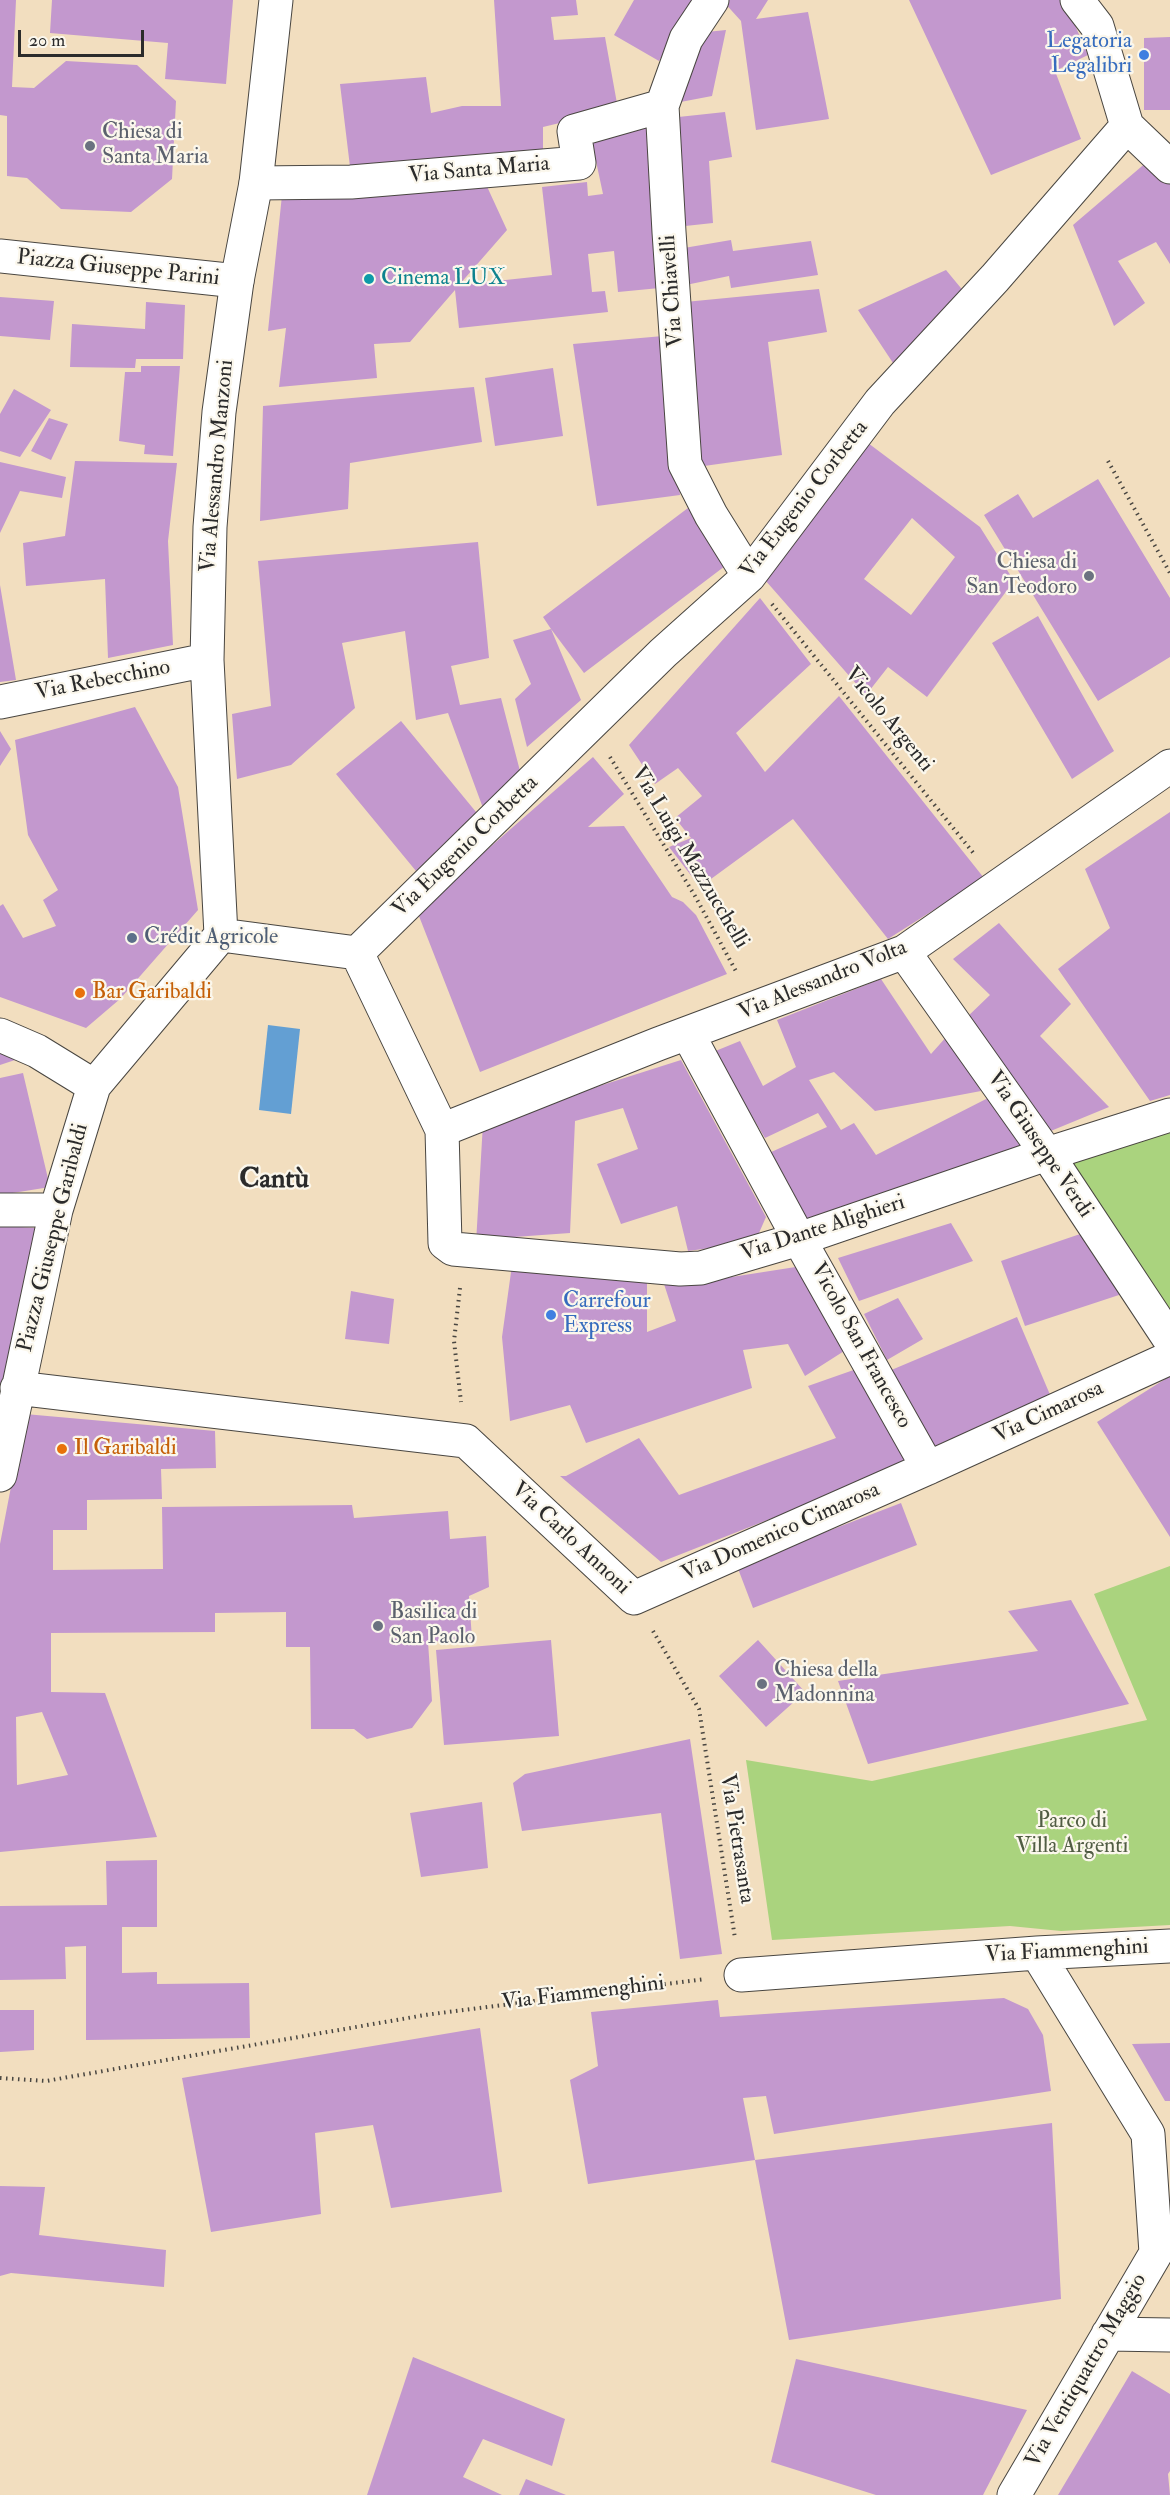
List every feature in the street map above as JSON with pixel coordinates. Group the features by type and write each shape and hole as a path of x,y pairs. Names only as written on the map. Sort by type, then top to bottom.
{"street":[{"name":"Via Alessandro Manzoni","path":"221,935 207,660 210,527 219,412 237,281 256,183 276,0"},
{"name":"Via Chiavelli","path":"712,0 686,39 662,106 685,464 711,515 749,576"},
{"path":"1077,0 1102,13 1127,126 1170,167"},
{"name":"Via Santa Maria","path":"256,183 351,182 579,163 574,131 662,106"},
{"name":"Via Eugenio Corbetta","path":"357,953 663,653 749,576 880,402 995,278 1127,126"},
{"name":"Piazza Giuseppe Parini","path":"0,256 237,281"},
{"name":"Via Rebecchino","path":"0,702 207,660"},
{"name":"Via Alessandro Volta","path":"442,1130 904,952 1170,766"},
{"path":"221,935 357,953 442,1130 445,1243 453,1249 464,1251"},
{"name":"Piazza Giuseppe Garibaldi","path":"0,1475 56,1210 94,1086 221,935"},
{"name":"Via Giuseppe Verdi","path":"904,952 1047,1154 1170,1340"},
{"name":"Vicolo San Francesco","path":"688,1034 799,1239 928,1468"},
{"path":"0,1035 37,1051 94,1086"},
{"name":"Via Dante Alighieri","path":"464,1251 680,1269 701,1268 799,1239 1047,1154 1170,1115"},
{"path":"0,1210 56,1210"},
{"name":"Via Cimarosa","path":"928,1468 1170,1358"},
{"path":"17,1388 466,1441"},
{"name":"Via Carlo Annoni","path":"466,1441 634,1598"},
{"name":"Via Domenico Cimarosa","path":"634,1598 928,1468"},
{"name":"Via Fiammenghini","path":"741,1975 1037,1953 1170,1946"},
{"name":"Via Ventiquattro Maggio","path":"1014,2495 1155,2253 1148,2134 1037,1953"},
{"path":"1108,2334 1170,2335"}],"path":[{"path":"1108,461 1170,573"},
{"name":"Vicolo Argenti","path":"749,576 1000,886"},
{"name":"Via Luigi Mazzucchelli","path":"591,726 695,897 757,1008"},
{"path":"464,1251 454,1341 466,1441"},
{"name":"Via Carlo Annoni","path":"634,1598 699,1709"},
{"name":"Via Pietrasanta","path":"699,1709 741,1975"},
{"name":"Via Fiammenghini","path":"0,2078 46,2081 425,2015 741,1975"}],"green space":[{"path":"1170,1129 1170,1335 1065,1160"},
{"name":"Parco di Villa Argenti","path":"1170,1566 1170,1925 1061,1931 1010,1926 772,1940 746,1760 872,1781 1147,1720 1094,1594"}],"water":[{"path":"268,1025 300,1029 291,1114 259,1110"}],"building":[{"name":"Chiesa di Santa Maria","path":"0,0 16,0 12,87 34,88 66,61 137,65 176,101 172,179 131,212 61,209 27,178 7,176 7,116 0,115"},
{"path":"52,0 233,0 226,84 165,79 168,43 50,33"},
{"path":"494,0 576,0 578,15 551,17 554,40 605,37 618,109 543,127 543,153 351,175 340,84 426,77 431,113 462,106 501,106"},
{"path":"634,0 694,0 659,61 614,35"},
{"path":"722,0 768,0 756,19 808,12 829,119 756,130 741,21"},
{"path":"909,0 1064,0 1088,55 1055,71 1081,139 991,175"},
{"path":"726,30 712,96 670,104 697,33"},
{"path":"1170,37 1170,110 1144,110 1144,38"},
{"path":"725,112 732,157 709,161 713,223 676,227 669,118"},
{"name":"Cinema LUX","path":"652,120 670,287 618,292 614,251 588,254 592,292 605,291 608,312 459,328 455,290 410,342 374,344 377,378 279,387 286,328 268,331 282,195 484,180 507,230 459,285 552,275 542,187 587,182 588,196 603,194 590,133"},
{"path":"1155,155 1170,173 1170,264 1156,242 1118,261 1145,303 1114,326 1073,225"},
{"path":"731,240 733,251 811,241 818,275 731,288 729,276 681,286 678,249"},
{"path":"946,270 965,293 893,363 858,310"},
{"path":"819,289 827,332 768,342 782,455 697,467 685,302"},
{"path":"0,297 54,301 50,340 0,336"},
{"path":"146,302 185,305 183,359 136,359 135,368 70,367 72,324 145,329"},
{"path":"663,336 680,495 597,506 573,344"},
{"path":"141,366 180,366 173,456 144,454 145,445 119,441 125,372 141,372"},
{"path":"553,368 563,436 495,446 485,378"},
{"path":"474,387 482,442 350,463 348,509 260,521 263,406"},
{"path":"14,389 51,410 20,457 0,451 0,414"},
{"path":"49,418 68,424 51,460 31,451"},
{"path":"864,440 980,527 1014,581 927,697 888,667 866,695 765,580","holes":["912,518 955,557 911,615 864,579"]},
{"path":"75,461 177,463 168,541 173,645 108,658 105,579 26,586 23,543 65,536"},
{"path":"0,462 66,477 62,498 20,491 0,533"},
{"name":"Chiesa di San Teodoro","path":"1098,479 1170,598 1170,657 1098,701 984,515 1018,494 1033,518"},
{"path":"688,508 729,563 584,673 543,617"},
{"path":"478,542 489,658 451,666 460,705 501,698 520,771 483,808 448,713 416,720 405,631 342,643 355,708 291,765 237,779 232,714 271,706 258,561"},
{"path":"0,585 16,680 0,682"},
{"path":"760,598 811,664 736,733 765,772 839,696 984,878 888,939 793,819 700,887 669,847 691,838 675,818 702,796 678,768 655,784 629,745"},
{"path":"1038,616 1114,751 1072,779 992,643"},
{"path":"551,629 581,700 527,747 515,699 531,684 513,640"},
{"path":"135,707 178,787 198,910 120,999 86,1028 0,997 0,906 3,904 23,938 56,926 43,900 58,890 28,835 15,740"},
{"path":"401,721 481,818 416,871 336,774"},
{"path":"0,731 11,749 0,766"},
{"path":"593,757 624,794 588,827 624,826 672,897 683,902 696,915 727,974 480,1072 417,911"},
{"path":"1170,812 1170,1095 1150,1101 1058,969 1110,928 1085,869"},
{"path":"999,923 1071,1004 1040,1036 1109,1107 1041,1135 964,1020 990,995 953,959"},
{"path":"881,979 931,1054 948,1035 981,1091 875,1111 834,1072 809,1080 841,1130 854,1123 876,1155 990,1097 1022,1149 806,1226 769,1153 827,1127 818,1113 765,1138 713,1052 740,1041 763,1086 796,1067 777,1020"},
{"path":"0,1053 21,1058 0,1065"},
{"path":"681,1060 766,1217 755,1242 688,1251 677,1206 621,1224 597,1164 638,1149 623,1108 575,1121 570,1233 500,1238 476,1243 483,1123"},
{"path":"23,1073 50,1187 0,1195 0,1078"},
{"path":"951,1223 973,1261 859,1301 838,1258"},
{"path":"0,1226 40,1228 0,1422"},
{"path":"1086,1232 1122,1294 1025,1326 1001,1261"},
{"path":"512,1265 647,1279 647,1332 676,1321 664,1284 706,1281 802,1266 852,1346 805,1376 788,1344 743,1350 752,1388 586,1443 570,1405 510,1421 502,1337"},
{"path":"351,1291 394,1299 389,1344 345,1339"},
{"path":"898,1298 923,1339 887,1360 864,1314"},
{"path":"1017,1317 1051,1397 923,1451 889,1371"},
{"path":"865,1366 912,1463 661,1562 560,1476 566,1476 639,1438 679,1495 836,1438 808,1386"},
{"path":"1170,1376 1170,1537 1097,1422"},
{"path":"25,1414 215,1431 216,1468 161,1469 162,1499 87,1500 87,1530 53,1530 53,1570 163,1569 162,1507 352,1505 354,1518 448,1511 450,1539 486,1536 489,1587 469,1596 472,1639 428,1642 432,1701 412,1728 367,1739 354,1729 311,1729 310,1647 286,1647 286,1612 215,1613 215,1632 51,1633 51,1692 105,1693 157,1837 0,1852 0,1544","holes":["42,1712 68,1775 17,1785 16,1717"]},
{"path":"901,1503 917,1545 753,1608 737,1566"},
{"path":"1071,1600 1129,1704 868,1764 838,1681 1038,1651 1008,1611"},
{"path":"551,1640 559,1736 444,1745 436,1650"},
{"name":"Chiesa della Madonnina","path":"758,1640 805,1692 766,1727 719,1676"},
{"path":"690,1739 722,1954 680,1959 661,1813 522,1831 513,1783 525,1774"},
{"path":"482,1802 488,1868 421,1877 410,1813"},
{"path":"157,1860 157,1927 122,1927 122,1973 157,1972 157,1984 249,1983 250,2038 86,2040 86,1946 65,1947 66,1979 0,1980 0,1906 107,1905 106,1861"},
{"path":"1004,1998 1028,2009 1043,2035 1051,2091 774,2134 766,2096 743,2098 755,2160 588,2184 570,2080 598,2066 591,2012 718,2000 720,2017"},
{"path":"0,2010 34,2010 34,2050 0,2052"},
{"path":"480,2028 502,2192 391,2208 373,2125 315,2133 321,2214 211,2232 182,2078"},
{"path":"1170,2043 1170,2101 1165,2101 1132,2044"},
{"path":"1052,2123 1061,2299 789,2340 755,2160"},
{"path":"0,2186 45,2187 39,2235 166,2250 164,2287 11,2273 0,2276"},
{"path":"413,2357 565,2419 552,2466 483,2439 463,2477 502,2495 367,2495"},
{"path":"796,2359 1027,2410 983,2495 876,2495 771,2462"},
{"path":"1132,2371 1170,2394 1170,2471 1168,2474 1170,2495 1058,2495"},
{"path":"526,2479 566,2495 519,2495"}],"place":[{"name":"Legatoria Legalibri","path":"1144,55"},
{"name":"Chiesa di Santa Maria","path":"90,146"},
{"name":"Cinema LUX","path":"369,279"},
{"name":"Chiesa di San Teodoro","path":"1089,576"},
{"name":"Crédit Agricole","path":"132,938"},
{"name":"Bar Garibaldi","path":"80,993"},
{"name":"Carrefour Express","path":"551,1315"},
{"name":"Il Garibaldi","path":"62,1449"},
{"name":"Basilica di San Paolo","path":"378,1626"},
{"name":"Chiesa della Madonnina","path":"762,1684"}],"district":[{"name":"Cantù","path":"274,1181"}]}
